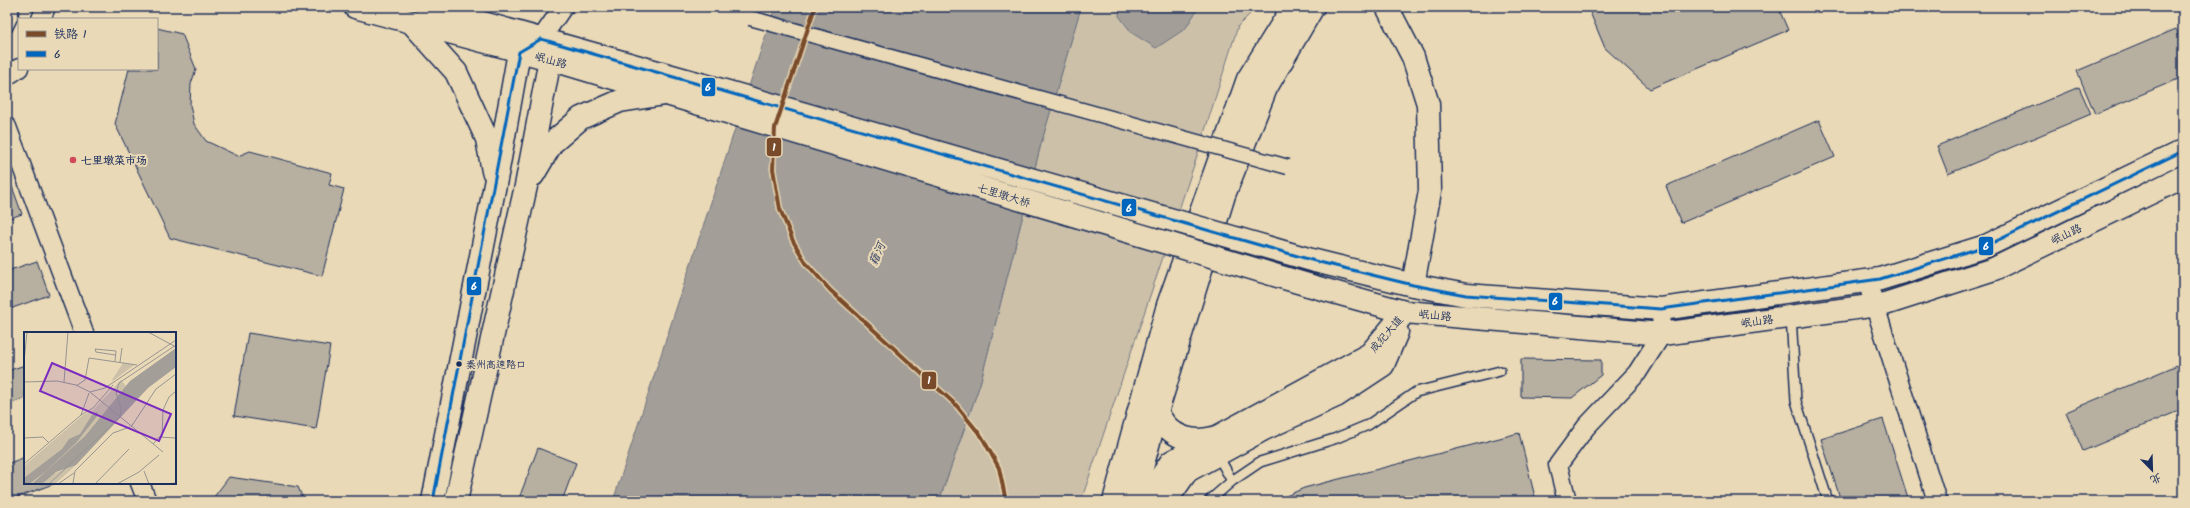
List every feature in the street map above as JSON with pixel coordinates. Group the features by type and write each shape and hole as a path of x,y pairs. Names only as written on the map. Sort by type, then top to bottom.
{"main road":[{"name":"岷山路","path":"355,7 419,15 541,39 702,94"},
{"path":"1114,501 1168,305 1248,79 1293,7"},
{"path":"1133,501 1157,412 1224,195 1266,88 1313,7"},
{"path":"1387,7 1413,58 1428,104 1430,191 1413,285 1466,295 1661,309 1880,280 1986,246 2183,151"},
{"name":"岷山路","path":"419,15 519,52 550,59 665,94 702,94"},
{"path":"419,15 456,72 487,138 495,181"},
{"path":"433,501 519,52 541,39 550,59 526,186 456,501"},
{"path":"526,186 552,143 581,118 620,101 665,94"},
{"name":"七里墩大桥","path":"702,94 1315,262 1413,285"},
{"name":"七里墩大桥","path":"702,94 1308,285"},
{"name":"岷山路","path":"1308,285 1405,312 1662,334 1885,304 1994,269 2183,177"},
{"name":"成纪大道","path":"1166,501 1187,471 1217,445 1370,354 1405,312"},
{"path":"1157,412 1162,423 1171,432 1181,438 1193,441 1205,440 1217,445"},
{"name":"成纪大道","path":"1145,501 1171,462 1217,445"}],"street":[{"path":"41,18 46,7"},
{"path":"541,39 563,7"},
{"path":"750,18 1288,167"},
{"path":"7,76 18,69"},
{"path":"7,127 84,332"},
{"path":"1867,281 1938,501"},
{"path":"1567,501 1558,465 1586,427 1637,373 1662,334 1661,309"},
{"path":"140,484 147,501"}],"lane":[{"path":"7,29 13,16 14,7"},
{"path":"1791,316 1796,401 1828,501"},
{"path":"1209,501 1232,481 1260,462 1334,439 1368,425 1416,392 1500,371"},
{"path":"1217,445 1232,481"}],"shaded area":[{"path":"1081,7 1257,7 1238,26 1194,165 1081,501 939,501 980,384 1041,144"}],"water":[{"name":"藉河","path":"775,7 1081,7 1041,144 980,384 939,501 613,501"},
{"path":"1120,7 1199,7 1185,29 1156,48 1132,33 1119,16"}],"building":[{"path":"1595,7 1778,7 1788,30 1650,89 1605,48 1589,10"},
{"path":"158,28 182,34 196,69 191,84 190,105 194,124 206,141 238,156 250,151 332,173 329,185 344,189 322,276 170,238 115,124 129,70 158,70"},
{"path":"2176,29 2183,45 2183,77 2095,114 2077,71"},
{"path":"2079,87 2091,114 1948,174 1937,146"},
{"path":"1819,120 1835,157 1681,223 1666,186"},
{"path":"9,178 22,214 7,219 7,179"},
{"path":"37,261 49,295 7,310 7,271"},
{"path":"248,333 330,346 316,429 234,416"},
{"path":"1521,359 1601,360 1601,375 1572,398 1521,397"},
{"path":"2182,363 2183,409 2083,451 2066,412"},
{"path":"24,365 24,398 7,405 7,371"},
{"path":"1883,419 1909,501 1841,501 1821,439"},
{"path":"1519,433 1536,501 1275,501 1304,488"},
{"path":"538,448 576,463 562,501 518,501"},
{"path":"24,457 24,484 53,484 7,501 7,464"},
{"path":"229,477 298,487 304,501 211,501"}],"rail line":[{"name":"1","path":"815,7 775,128 773,169 780,209 793,241 806,263 830,290 956,405 982,437 999,468 1006,501"}],"transit line":[{"name":"6","path":"433,501 519,52 541,39 1315,261 1413,285 1466,295 1661,309 1880,279 1986,246 2183,151"}],"place":[{"name":"七里墩菜市场","path":"73,160"},
{"name":"秦州高速路口","path":"459,364"}]}
